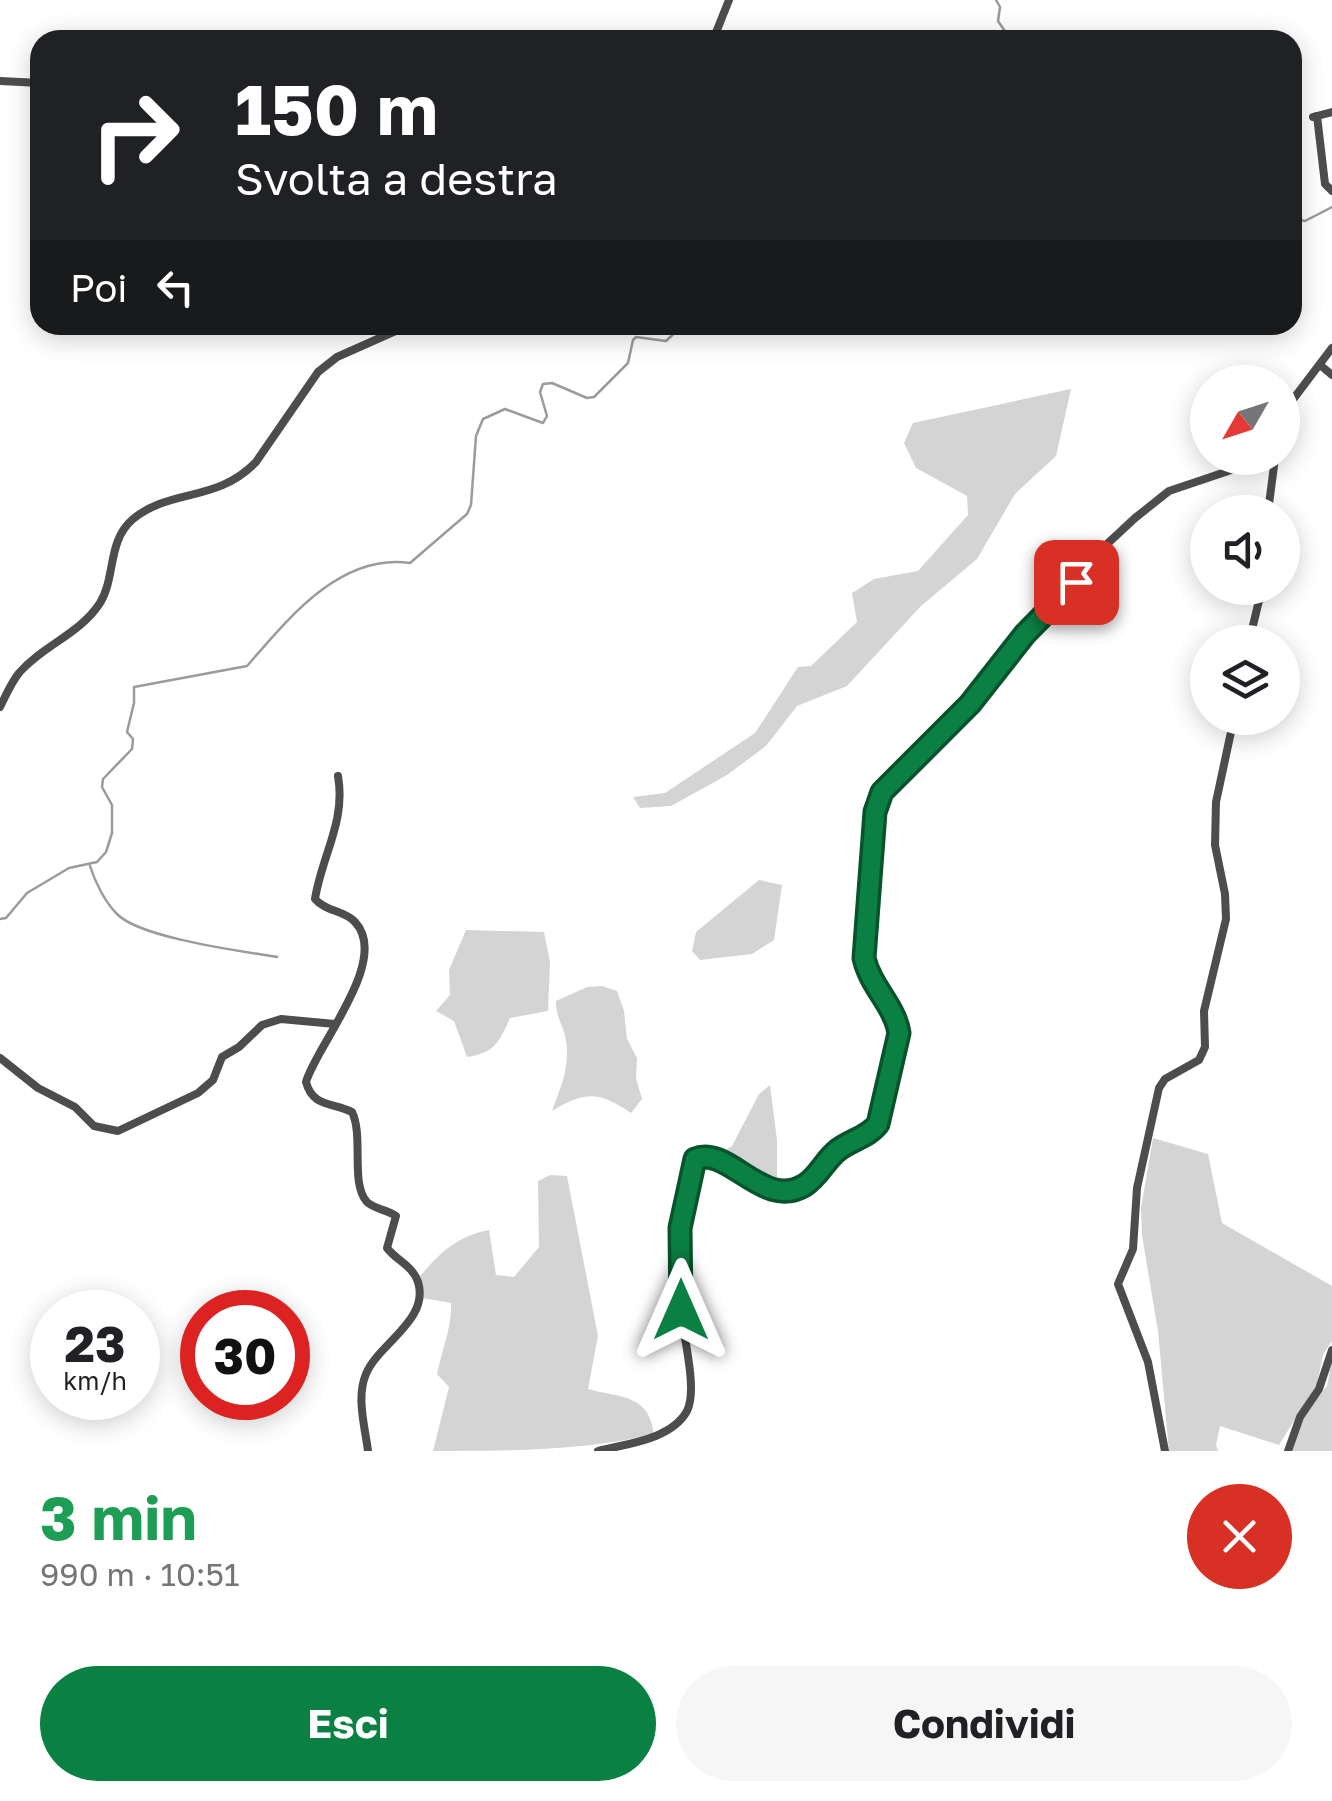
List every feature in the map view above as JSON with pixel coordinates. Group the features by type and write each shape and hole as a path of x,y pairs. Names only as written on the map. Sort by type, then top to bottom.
{"street":[{"path":"718,30 729,0"},
{"path":"0,81 30,82"},
{"path":"1332,112 1315,117 1324,182 1332,190"},
{"path":"0,706 20,672 98,607 109,586 116,544 129,523 162,504 226,486 245,474 318,372 348,351 386,335"},
{"path":"1300,391 1332,348"},
{"path":"1320,365 1332,376"},
{"path":"598,1451 650,1438 681,1418 688,1407 680,1228 695,1159 713,1158 760,1184 789,1191 808,1183 836,1152 878,1124 899,1033 868,972 863,947 875,812 884,788 970,704 1025,634 1068,591 1106,544 1169,491 1217,475"},
{"path":"1165,1451 1146,1358 1118,1284 1132,1253 1138,1181 1160,1086 1168,1077 1196,1062 1205,1047 1204,1011 1226,920 1225,894 1215,851 1215,819 1230,735"},
{"path":"338,776 342,799 331,847 319,870 315,898 324,908 356,923 361,930 363,959 350,1002 308,1076 307,1088 320,1102 352,1112 357,1123 363,1194 368,1203 396,1216 388,1248 413,1273 419,1292 408,1323 366,1372 362,1410 368,1451"},
{"path":"0,1058 38,1088 75,1106 94,1126 113,1132 198,1093 213,1080 222,1056 239,1047 262,1025 281,1019 335,1024"},
{"path":"1288,1451 1300,1417 1320,1386 1332,1350"}],"shaded area":[{"path":"1071,389 1056,456 1015,494 977,559 921,606 847,686 797,706 766,746 727,775 671,806 640,808 633,797 665,793 755,733 798,667 811,666 857,622 852,593 874,579 918,571 968,515 967,496 916,468 904,443 913,423"},
{"path":"759,880 782,885 774,940 752,954 700,960 692,951 696,932"},
{"path":"466,930 544,932 550,962 548,1011 510,1018 494,1045 484,1053 467,1057 454,1021 436,1011 450,995 449,970"},
{"path":"587,987 617,991 627,1039 637,1058 636,1078 642,1099 631,1113 592,1096 552,1111 567,1059 556,1001"},
{"path":"770,1085 777,1140 777,1185 753,1178 717,1156 732,1146 759,1094"},
{"path":"1153,1138 1208,1154 1222,1223 1332,1286 1332,1341 1323,1355 1317,1384 1279,1445 1220,1426 1218,1451 1169,1451 1158,1331 1142,1235 1141,1208"},
{"path":"550,1175 567,1176 598,1336 588,1389 640,1405 654,1434 573,1447 433,1451 449,1387 437,1374 451,1303 422,1298 420,1276 450,1247 489,1230 496,1275 514,1277 539,1247 538,1181"},
{"path":"1332,1360 1332,1451 1290,1451 1305,1412 1327,1386"}],"waterway":[{"path":"996,0 1000,7 998,21 1004,30"},
{"path":"1302,220 1332,207"},
{"path":"0,919 6,918 27,893 69,868 97,862 106,852 112,833 112,805 102,787 103,779 132,749 133,739 127,732 134,687 247,666 298,610 338,579 361,568 410,563 467,514 476,436 483,419 505,409 543,423 547,416 540,392 543,384 552,383 587,398 594,397 628,363 636,337 666,341 672,335"},
{"path":"90,866 108,904 129,922 192,942 277,957"}],"route":[{"path":"681,1310 680,1228 695,1159 713,1158 772,1189 796,1190 808,1183 836,1152 878,1124 899,1033 864,958 878,800 888,782 970,704 1025,634 1076,582"}]}
